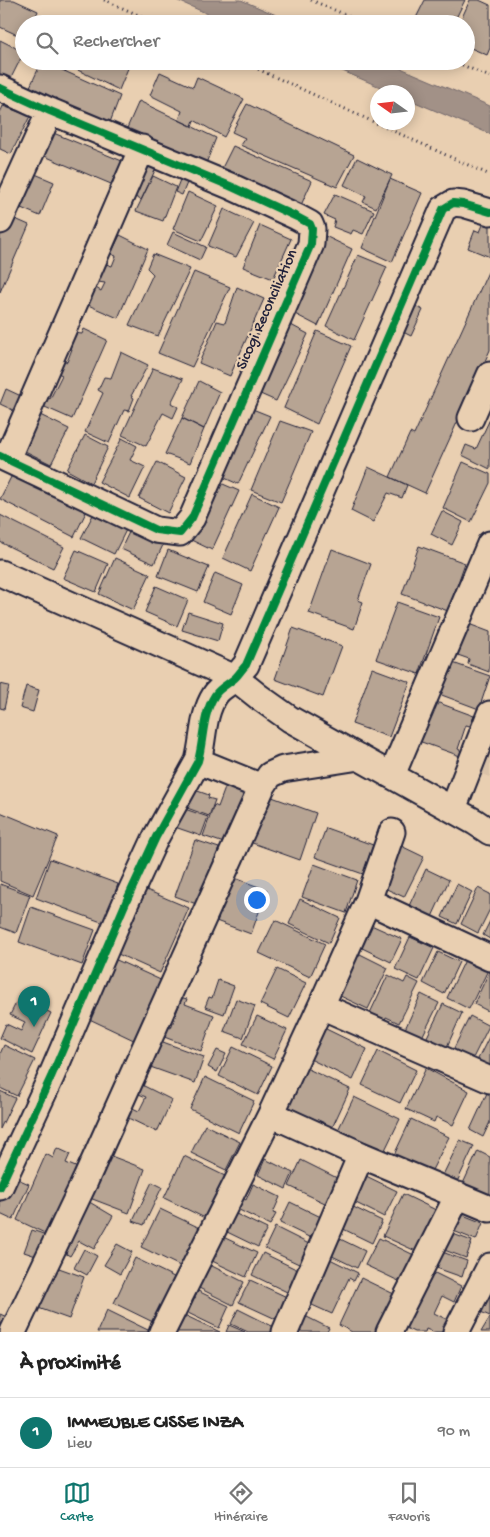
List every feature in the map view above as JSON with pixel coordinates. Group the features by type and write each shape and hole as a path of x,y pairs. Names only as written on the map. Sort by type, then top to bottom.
{"street":[{"name":"Sicogi Reconciliation","path":"0,88 142,148 297,217 310,224 312,228 311,244 192,518 180,533 156,530 3,457"},
{"path":"0,221 50,110"},
{"path":"3,457 142,148"},
{"path":"0,1187 156,837 198,760 202,748 203,729 207,711 215,695 226,683 235,678 246,664 443,209 453,204 463,204 490,212"},
{"path":"471,418 490,375"},
{"path":"392,775 490,544"},
{"path":"0,573 235,678 264,702 290,719 453,809 490,832"},
{"path":"453,809 490,714"},
{"path":"13,1332 98,1152 262,787 270,775 283,769 359,757"},
{"path":"198,760 262,787"},
{"path":"162,1332 270,1114 321,1006 368,901 392,832"},
{"path":"368,901 490,958"},
{"path":"321,1006 490,1080"},
{"path":"270,1114 361,1155 490,1209"},
{"path":"285,1332 361,1155"},
{"path":"389,1332 458,1194"},
{"path":"456,1332 490,1266"}],"path":[{"path":"104,0 138,15"},
{"path":"311,0 346,15"},
{"path":"260,70 490,175"},
{"path":"474,70 490,77"}],"shaded area":[{"path":"176,0 241,0 276,15 210,15"},
{"path":"340,70 405,70 490,106 490,134 415,102 415,85 376,85"},
{"path":"490,752 490,777 481,773"}],"building":[{"path":"0,0 14,0 38,11 36,15 15,15 15,34 0,27"},
{"path":"425,0 465,0 458,15 418,15"},
{"path":"470,0 479,0 490,5 490,48 487,55 475,50 475,15 463,15"},
{"path":"0,40 15,48 15,70 9,82 0,78"},
{"path":"38,70 62,70 120,96 109,125 28,91"},
{"path":"78,70 127,70 119,90"},
{"path":"160,72 193,87 197,77 244,99 224,137 194,120 192,126 179,120 182,111 150,95"},
{"path":"139,101 216,138 203,171 124,135"},
{"path":"247,104 354,155 337,187 240,145 245,138 232,132"},
{"path":"3,106 30,116 11,154 0,149 0,113"},
{"path":"51,132 122,161 111,184 42,155"},
{"path":"233,146 312,181 297,214 217,178"},
{"path":"357,158 392,175 376,208 363,202 366,196 344,185"},
{"path":"148,159 158,164 141,200 131,195"},
{"path":"28,171 54,182 40,216 14,205"},
{"path":"182,175 189,178 182,195 175,192"},
{"path":"153,176 176,187 163,221 136,211"},
{"path":"390,179 422,193 392,262 362,248"},
{"path":"188,192 218,206 201,241 173,229"},
{"path":"335,194 374,211 363,234 353,230 351,234 333,227 335,220 324,215"},
{"path":"224,209 254,223 236,257 208,246"},
{"path":"487,215 490,216 490,257 468,248 475,230 480,232"},
{"path":"11,217 29,225 0,292 0,229"},
{"path":"260,225 291,239 273,279 243,267"},
{"path":"173,232 206,247 200,260 167,245"},
{"path":"120,235 148,249 118,318 88,305 94,287 101,291 105,283 98,282 106,264 112,266 116,256 111,254"},
{"path":"323,235 352,249 318,326 291,312"},
{"path":"153,254 190,269 158,336 129,325 153,274 147,268"},
{"path":"358,255 387,267 354,340 326,326"},
{"path":"194,272 230,287 192,367 158,353"},
{"path":"488,272 490,272 490,350 425,493 390,477 410,433 414,435"},
{"path":"237,287 264,299 230,376 199,363 217,321 225,323"},
{"path":"411,304 423,310 411,336 399,330"},
{"path":"289,324 308,334 276,401 258,393"},
{"path":"84,329 107,340 72,419 38,404 43,394 50,399 62,375 56,372 62,359 67,362 72,349 66,348 74,333 82,334"},
{"path":"317,331 351,346 317,424 284,408"},
{"path":"121,352 148,365 131,396 134,398 129,411 124,410 109,443 85,432 103,393 98,390 104,377 111,378"},
{"path":"153,368 183,379 171,403 178,407 173,418 163,413 146,446 122,435"},
{"path":"199,381 220,392 204,429 182,418"},
{"path":"6,389 21,396 15,411 0,404"},
{"path":"250,408 270,416 238,484 218,475"},
{"path":"38,414 69,429 51,464 21,449"},
{"path":"182,418 204,429 190,463 165,454"},
{"path":"490,419 490,469 462,455 466,445 476,449"},
{"path":"280,421 311,432 281,502 251,490"},
{"path":"85,435 108,447 91,483 67,470"},
{"path":"122,438 137,446 130,460 145,467 130,498 99,482"},
{"path":"157,462 186,477 168,513 139,498"},
{"path":"463,462 490,474 490,483 471,522 443,508"},
{"path":"368,467 407,485 402,498 388,493 373,522 351,511"},
{"path":"14,471 88,508 74,537 0,499"},
{"path":"216,481 239,491 212,550 189,539"},
{"path":"252,494 279,507 250,571 223,558"},
{"path":"442,511 463,522 452,545 431,534"},
{"path":"94,513 127,528 114,554 81,538"},
{"path":"0,515 64,547 53,568 0,542"},
{"path":"131,528 164,543 154,564 121,549"},
{"path":"419,546 465,563 448,611 402,594"},
{"path":"332,549 371,564 358,600 363,602 354,629 309,613"},
{"path":"76,550 108,564 96,592 63,578"},
{"path":"168,550 209,567 198,592 158,576"},
{"path":"115,558 150,574 133,610 99,594"},
{"path":"215,573 243,585 231,614 203,602"},
{"path":"156,586 188,600 177,626 145,612"},
{"path":"397,602 439,617 419,674 376,659"},
{"path":"188,612 223,623 218,641 182,630"},
{"path":"466,623 490,632 489,672 468,664 469,659 455,654"},
{"path":"293,628 342,646 323,697 275,679"},
{"path":"450,662 490,676 479,709 439,694"},
{"path":"372,668 410,682 389,737 352,724"},
{"path":"0,684 9,686 4,709 0,708"},
{"path":"26,686 39,690 33,712 20,708"},
{"path":"431,700 474,716 470,726 466,725 458,749 462,751 460,756 416,740"},
{"path":"228,780 248,787 227,844 203,836 214,805 218,807"},
{"path":"186,787 209,795 208,798 215,800 209,816 179,805"},
{"path":"261,793 316,813 300,860 244,840"},
{"path":"176,806 208,817 201,836 169,825"},
{"path":"0,812 58,836 33,895 0,881"},
{"path":"326,828 373,845 363,874 315,857"},
{"path":"195,840 219,848 199,905 175,896"},
{"path":"395,843 424,857 404,897 380,886"},
{"path":"50,859 118,884 104,923 36,898"},
{"path":"314,864 357,880 346,913 302,897"},
{"path":"426,869 449,880 431,919 408,908"},
{"path":"224,874 267,890 251,934 208,918"},
{"path":"0,884 30,895 16,933 0,927"},
{"path":"457,884 472,892 457,924 442,917"},
{"path":"137,886 189,908 160,973 109,950"},
{"path":"478,888 490,894 490,909 478,933 461,924"},
{"path":"300,899 340,918 329,943 289,924"},
{"path":"31,907 95,930 82,965 19,942"},
{"path":"275,920 325,944 310,977 259,953"},
{"path":"490,921 490,939 483,935"},
{"path":"369,924 402,939 391,962 358,946"},
{"path":"410,937 434,948 419,980 395,969"},
{"path":"356,952 388,968 368,1009 336,994"},
{"path":"438,952 459,962 444,994 423,983"},
{"path":"110,957 165,982 138,1042 83,1016"},
{"path":"465,960 488,970 469,1009 447,998"},
{"path":"277,969 306,983 289,1018 260,1004"},
{"path":"490,973 490,1012 474,1004"},
{"path":"388,975 404,983 407,977 419,983 399,1023 386,1017 385,1020 370,1013"},
{"path":"218,980 234,986 224,1014 205,1007 209,997 212,998"},
{"path":"421,994 439,1003 422,1037 405,1029"},
{"path":"176,996 187,999 185,1004 214,1015 201,1051 159,1035 163,1025 171,1028 179,1005 174,1003"},
{"path":"19,997 51,1013 32,1054 0,1038 6,1024 21,1031 25,1022 10,1015"},
{"path":"236,999 255,1006 243,1038 224,1031"},
{"path":"443,1004 462,1013 446,1049 426,1039"},
{"path":"257,1016 287,1030 273,1059 243,1044"},
{"path":"470,1016 489,1026 472,1060 453,1050"},
{"path":"324,1028 367,1049 353,1080 310,1059"},
{"path":"490,1035 490,1067 477,1061"},
{"path":"152,1038 204,1057 195,1083 142,1064"},
{"path":"4,1045 35,1060 17,1096 0,1088 0,1054"},
{"path":"233,1047 272,1066 258,1095 219,1076"},
{"path":"217,1050 226,1054 217,1072 208,1067"},
{"path":"378,1051 416,1070 400,1103 362,1085"},
{"path":"306,1068 350,1089 332,1128 287,1106"},
{"path":"426,1068 469,1091 453,1125 436,1117 434,1122 406,1109"},
{"path":"205,1077 254,1101 239,1133 190,1109"},
{"path":"138,1083 172,1100 157,1132 122,1115 126,1105 139,1111 146,1097 134,1092"},
{"path":"0,1091 15,1098 0,1129"},
{"path":"487,1093 490,1095 490,1122 483,1137 470,1130"},
{"path":"354,1097 400,1119 384,1152 338,1130"},
{"path":"411,1119 449,1137 431,1172 394,1155"},
{"path":"205,1125 240,1142 226,1170 191,1153"},
{"path":"460,1140 474,1146 456,1184 442,1177"},
{"path":"57,1148 70,1154 66,1163 78,1168 49,1235 17,1220 46,1154 53,1158"},
{"path":"98,1151 145,1169 129,1213 82,1195"},
{"path":"478,1151 490,1157 490,1202 461,1188"},
{"path":"184,1156 227,1177 207,1219 164,1198"},
{"path":"265,1159 293,1173 286,1189 258,1175"},
{"path":"301,1160 339,1179 327,1204 289,1186"},
{"path":"362,1174 397,1191 384,1217 350,1200"},
{"path":"11,1176 29,1184 13,1220 0,1214 0,1202"},
{"path":"152,1182 162,1187 144,1225 133,1221"},
{"path":"253,1184 280,1197 273,1213 276,1214 270,1225 233,1207 239,1196 246,1200"},
{"path":"403,1194 438,1211 418,1252 383,1236"},
{"path":"86,1200 113,1216 94,1249 79,1241 70,1256 58,1249"},
{"path":"290,1202 327,1220 317,1241 280,1223"},
{"path":"345,1203 382,1221 372,1243 335,1225"},
{"path":"160,1209 200,1228 182,1267 141,1247"},
{"path":"453,1211 483,1223 476,1240 446,1228"},
{"path":"232,1212 267,1229 258,1247 223,1230"},
{"path":"275,1227 311,1245 301,1265 265,1248"},
{"path":"32,1230 46,1235 39,1257 24,1252"},
{"path":"442,1230 472,1241 466,1258 436,1247"},
{"path":"221,1236 257,1253 246,1277 210,1260"},
{"path":"334,1236 365,1251 357,1268 326,1253"},
{"path":"379,1238 416,1256 403,1283 365,1265"},
{"path":"117,1244 132,1252 120,1274 104,1265"},
{"path":"84,1249 97,1256 87,1275 74,1268"},
{"path":"434,1249 467,1261 462,1277 428,1265"},
{"path":"263,1253 298,1270 287,1292 252,1275"},
{"path":"135,1258 178,1279 157,1324 114,1303"},
{"path":"328,1258 358,1273 354,1281 349,1278 332,1314 301,1300"},
{"path":"45,1263 84,1277 69,1319 30,1305"},
{"path":"210,1265 244,1282 233,1305 199,1288"},
{"path":"427,1269 461,1286 454,1302 442,1296 434,1313 448,1320 442,1332 433,1332 426,1329 425,1332 414,1332 400,1325"},
{"path":"361,1278 398,1296 381,1332 352,1332 339,1325"},
{"path":"250,1280 289,1298 278,1320 239,1302"},
{"path":"490,1280 490,1316 476,1310"},
{"path":"198,1291 229,1306 219,1328 188,1313"},
{"path":"238,1309 274,1327 272,1332 248,1332 231,1324"},
{"path":"107,1310 152,1332 97,1332"},
{"path":"178,1312 220,1332 168,1332"},
{"path":"299,1313 329,1328 327,1332 290,1332"},
{"path":"0,1314 7,1317 1,1332 0,1332"},
{"path":"490,1317 490,1332 481,1332"},
{"path":"229,1325 245,1332 226,1332"}],"cycle path":[{"path":"0,88 50,111 230,186 297,217 310,224 312,229 311,244 192,518 180,533 156,530 0,456"},
{"path":"0,1187 51,1077 156,837 198,761 205,719 211,703 217,692 236,677 246,665 443,209 453,203 490,212"}],"place":[{"name":"IMMEUBLE CISSE INZA","path":"34,1027"}]}
